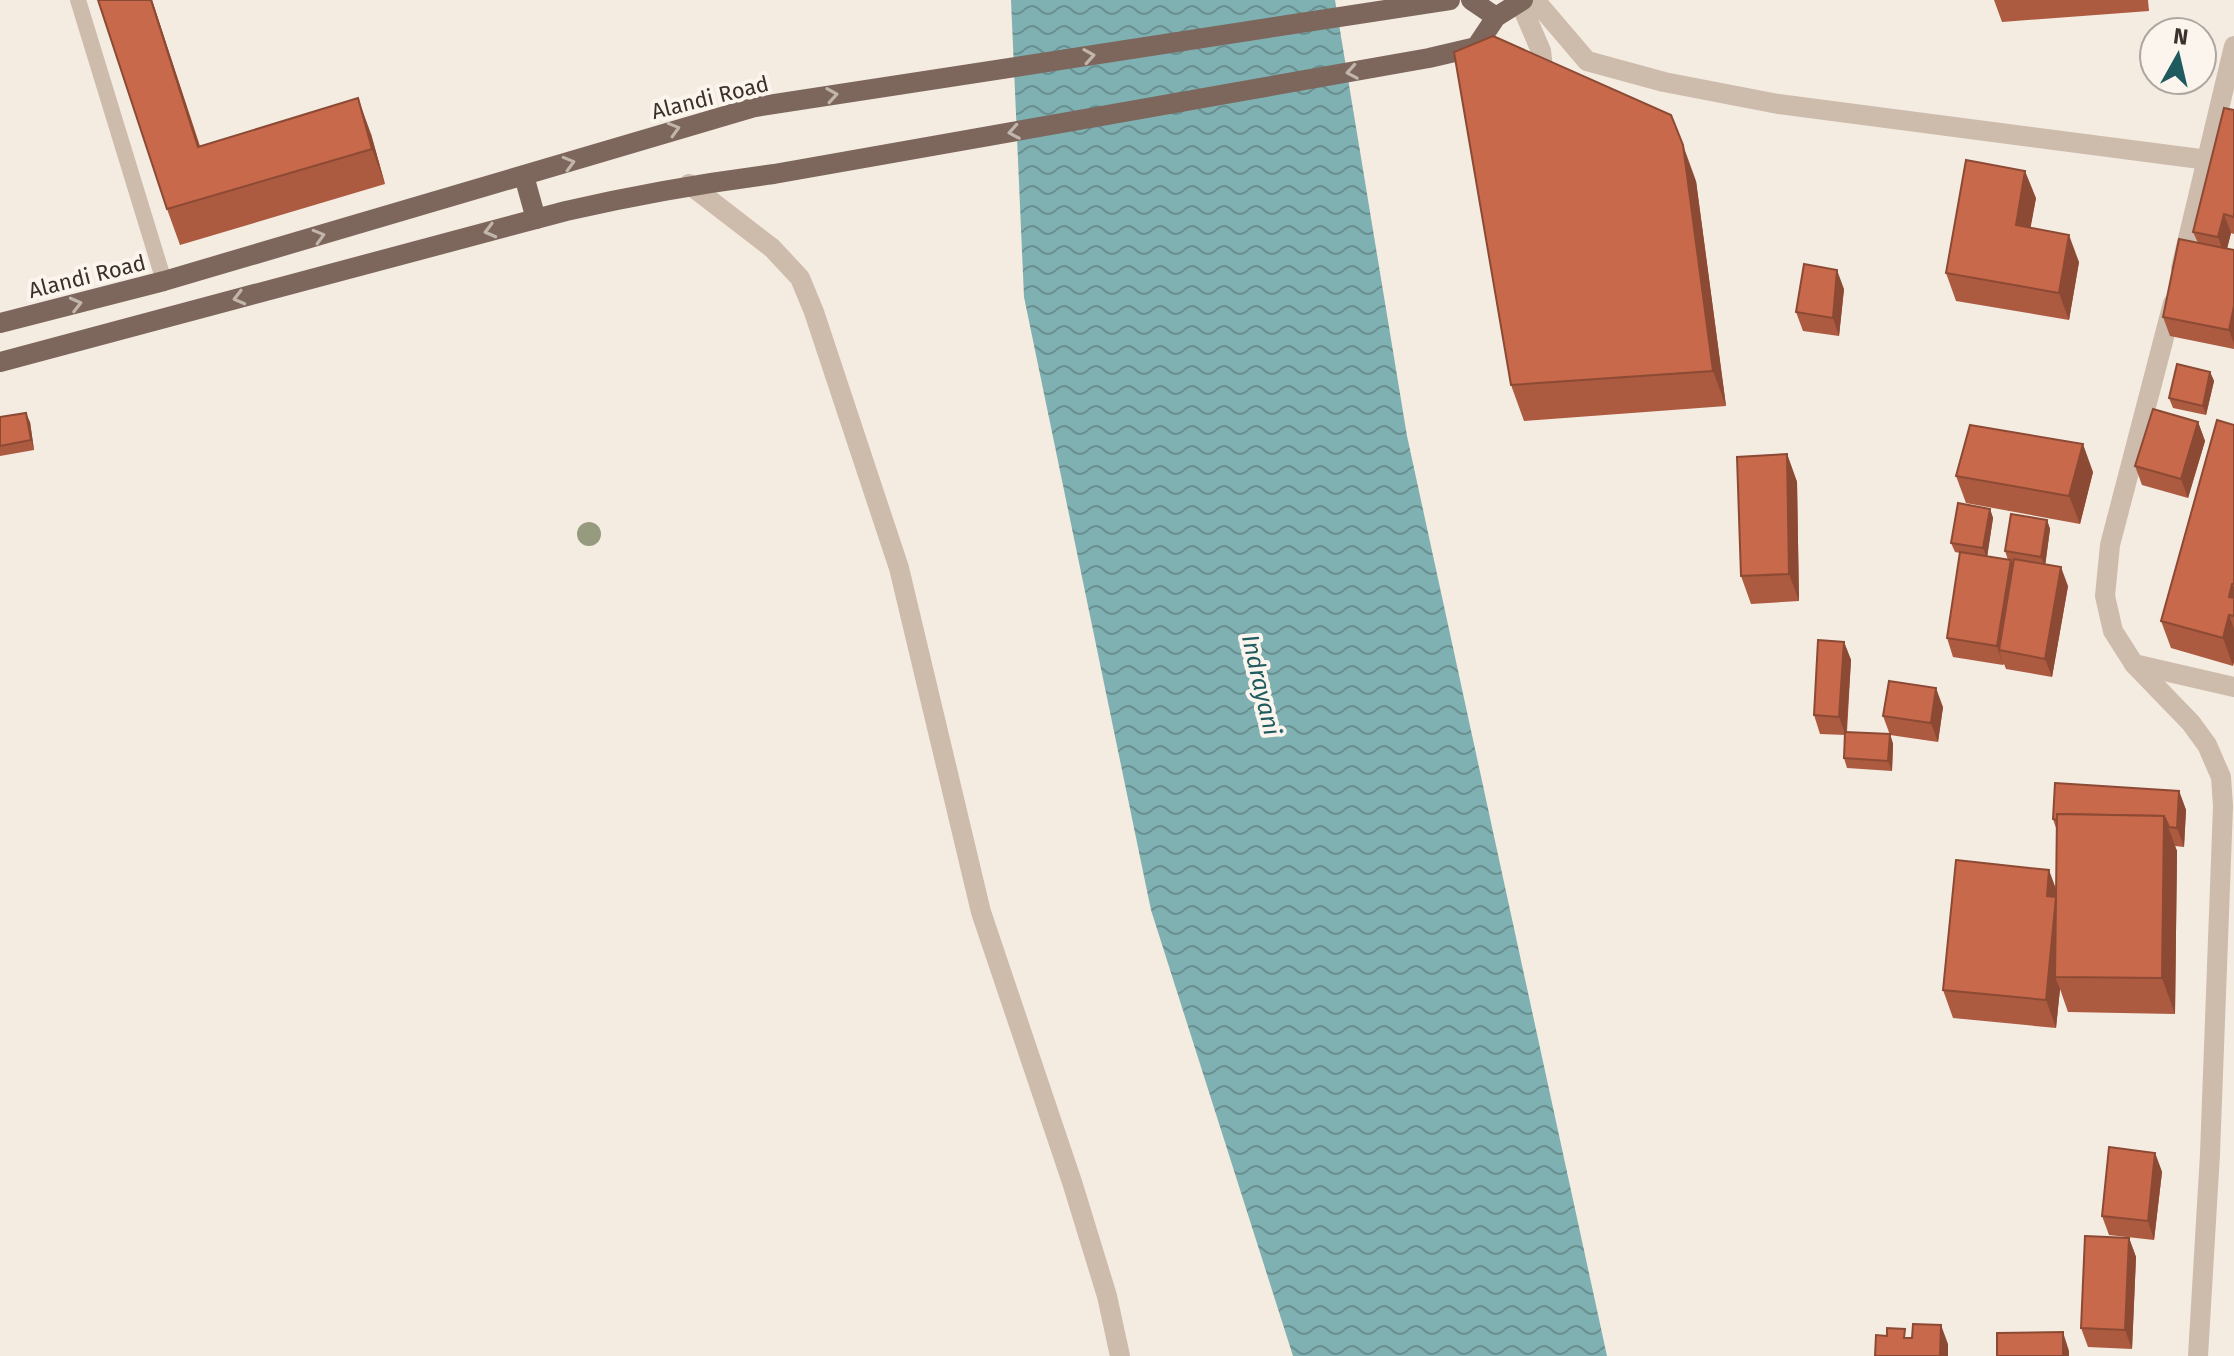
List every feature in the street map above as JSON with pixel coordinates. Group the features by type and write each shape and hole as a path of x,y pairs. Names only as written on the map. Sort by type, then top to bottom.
{"main road":[{"path":"1471,0 1496,17"},
{"name":"Alandi Road","path":"0,323 164,281 755,107 1442,1"},
{"path":"0,362 536,219 689,184 774,174 1429,58 1476,47 1496,17 1526,1"},
{"path":"524,176 536,219"}],"street":[{"path":"1526,1 1541,51 1549,112"},
{"path":"1526,1 1587,61 1664,82 1778,104 2208,160"},
{"path":"2198,1356 2210,1154 2223,806 2221,777 2207,745 2191,723 2134,664 2113,631 2105,596 2110,545 2234,46"},
{"path":"689,184 772,248 800,278 814,312 899,568 981,912 1085,1224 1107,1296 1120,1356"},
{"path":"2134,664 2234,687"}],"lane":[{"path":"78,0 164,281"}],"water":[{"name":"Indrayani","path":"1011,0 1335,0 1407,436 1607,1356 1293,1356 1151,910 1024,297"}],"building":[{"path":"98,0 151,0 198,147 358,98 372,149 167,209"},
{"path":"1493,36 1671,115 1683,145 1713,371 1511,385 1454,52"},
{"path":"2224,108 2234,110 2234,217 2224,214 2218,237 2193,232"},
{"path":"1966,160 2025,171 2016,225 2069,235 2059,293 1946,273"},
{"path":"2179,239 2234,250 2234,306 2229,330 2163,317"},
{"path":"1804,264 1837,270 1833,318 1796,312"},
{"path":"2177,364 2210,372 2203,406 2169,398"},
{"path":"2153,409 2198,422 2181,479 2135,466"},
{"path":"26,413 31,440 0,446 0,417"},
{"path":"2217,420 2234,425 2234,584 2229,597 2234,598 2234,616 2229,615 2223,638 2161,621"},
{"path":"1970,425 2083,444 2069,496 1956,476"},
{"path":"1787,454 1789,574 1741,576 1737,457"},
{"path":"1958,503 1990,509 1983,548 1951,543"},
{"path":"2011,514 2047,520 2041,557 2005,551"},
{"path":"1960,552 2011,560 1997,646 1947,638"},
{"path":"2014,559 2061,567 2045,659 1999,650"},
{"path":"1818,640 1844,642 1839,717 1814,715"},
{"path":"1889,681 1936,688 1931,723 1883,716"},
{"path":"1845,732 1890,734 1888,761 1844,758"},
{"path":"2055,783 2179,791 2177,828 2169,827 2164,816 2057,814 2057,820 2053,819"},
{"path":"2057,814 2164,816 2162,978 2055,977"},
{"path":"1956,860 2049,870 2047,896 2056,897 2046,1000 1943,990"},
{"path":"2109,1147 2155,1153 2148,1221 2102,1216"},
{"path":"2085,1236 2129,1238 2125,1330 2081,1328"},
{"path":"1913,1324 1941,1325 1940,1356 1875,1356 1876,1335 1887,1336 1887,1328 1905,1329 1904,1338 1912,1338"},
{"path":"2063,1332 2063,1356 1997,1356 1997,1333"}]}
